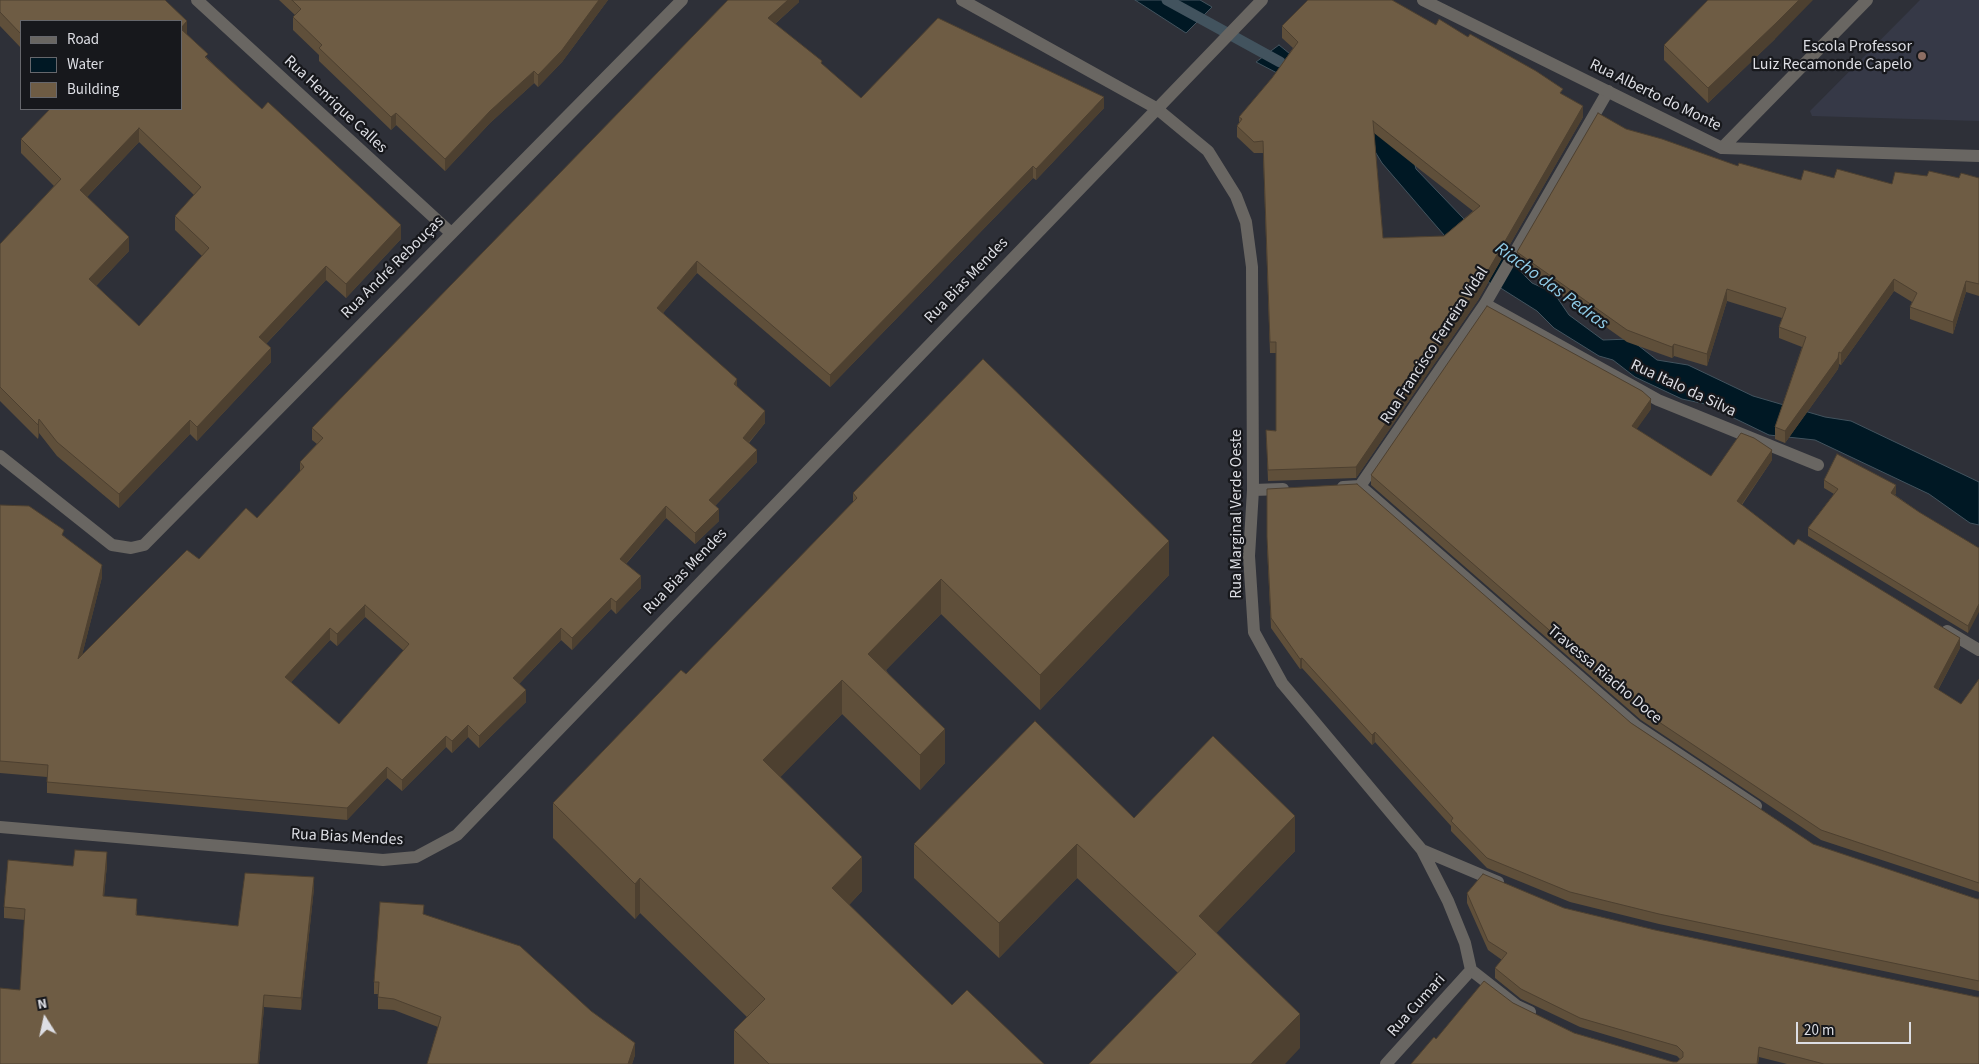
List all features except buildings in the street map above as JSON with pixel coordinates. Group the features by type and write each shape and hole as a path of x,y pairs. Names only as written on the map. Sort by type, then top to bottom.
{"street":[{"name":"Rua Henrique Calles","path":"197,0 451,233"},
{"name":"Rua André Rebouças","path":"0,456 112,544 122,548 144,545 682,0"},
{"name":"Rua Marginal Verde Oeste","path":"962,0 1156,108 1208,151 1236,196 1246,222 1252,267 1253,490 1250,556 1254,632 1282,683 1422,850 1448,901 1465,943 1471,970"},
{"name":"Rua Bias Mendes","path":"0,827 383,860 416,857 457,835 1262,0"},
{"name":"Rua Alberto do Monte","path":"1423,0 1722,148 1979,156"},
{"path":"1722,148 1867,0"},
{"name":"Rua Francisco Ferreira Vidal","path":"1360,486 1486,304 1515,250 1608,91"},
{"name":"Rua Italo da Silva","path":"1486,304 1658,400 1818,466"},
{"path":"1331,487 1360,486"},
{"name":"Travessa Riacho Doce","path":"1360,486 1636,726 1768,814"},
{"path":"1253,490 1292,488"},
{"path":"1938,625 1979,650"},
{"path":"1422,850 1514,888"},
{"path":"1471,970 1517,1006 1543,1018"},
{"name":"Rua Cumari","path":"1386,1064 1471,970"}],"shaded area":[{"name":"Escola Professor Luiz Recamonde Capelo","path":"1920,0 1979,0 1979,121 1812,116 1810,111"}],"water":[{"path":"1135,0 1200,0 1212,7 1186,33"},
{"path":"1279,45 1412,153 1416,169 1488,244 1507,258 1532,283 1554,293 1569,315 1603,340 1630,339 1657,360 1688,365 1753,396 1825,417 1851,421 1979,482 1979,525 1970,523 1929,494 1815,440 1769,435 1705,404 1682,399 1635,377 1613,360 1599,356 1554,328 1537,311 1499,287 1494,289 1470,257 1451,243 1382,163 1371,145 1279,74 1256,62"}],"waterway":[{"name":"Riacho das Pedras","path":"1167,0 1280,62"}],"place":[{"name":"Escola Professor Luiz Recamonde Capelo","path":"1922,56"}]}
